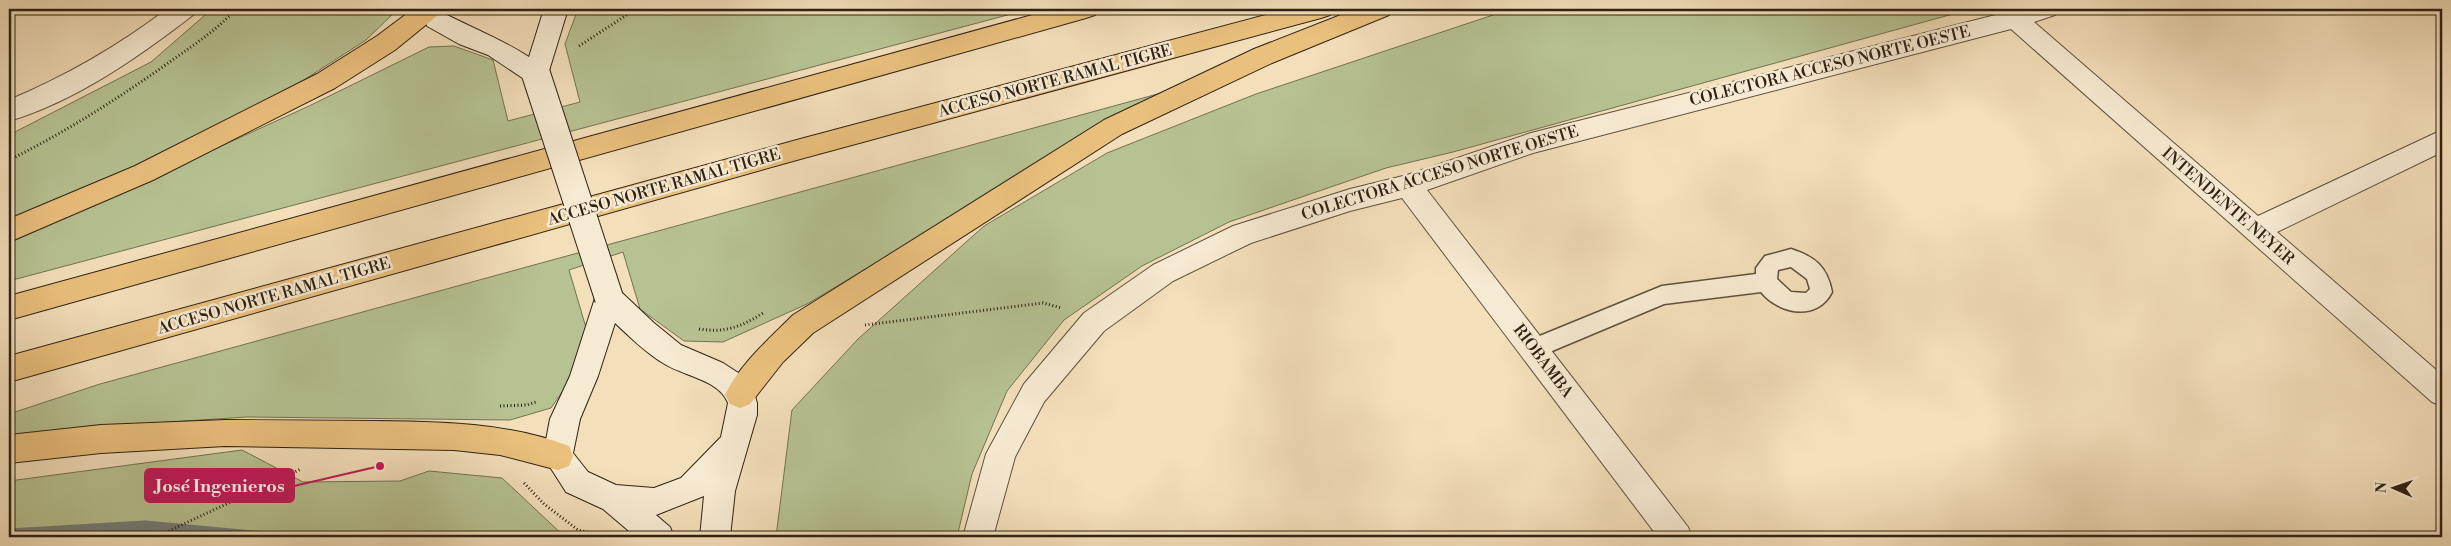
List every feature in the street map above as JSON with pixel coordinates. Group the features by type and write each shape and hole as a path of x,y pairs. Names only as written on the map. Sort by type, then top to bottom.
{"highway":[{"path":"9,231 144,173 326,81 386,43 429,9"},
{"path":"9,308 1086,9"},
{"name":"ACCESO NORTE RAMAL TIGRE","path":"9,369 785,154 1321,9"},
{"path":"740,395 774,353 803,324 1114,127 1263,56 1380,9"},
{"path":"9,449 101,439 225,433 454,436 500,442 558,456"}],"street":[{"path":"9,111 65,87 141,42 184,9"},
{"path":"434,9 436,20 448,28 497,48 536,74"},
{"path":"556,9 536,74 609,298 655,341 680,359 721,375 740,395 742,413 731,447 714,516 715,537"},
{"name":"COLECTORA ACCESO NORTE OESTE","path":"978,537 1001,454 1030,400 1094,322 1162,273 1243,234 1350,200 1408,186 1531,143 2015,19 2046,9"},
{"name":"INTENDENTE NEYER","path":"2015,19 2442,393"},
{"path":"2254,230 2442,140"},
{"name":"RIOBAMBA","path":"1408,186 1677,537"},
{"path":"609,298 584,376 565,419 558,456 577,482 614,499 659,537"},
{"path":"614,499 654,502 691,488 731,447"}],"lane":[{"path":"1533,349 1662,295 1766,282"}],"path":[{"path":"536,74 636,9"},
{"path":"855,326 1043,303 1072,310 1094,322"},
{"path":"691,327 717,332 739,329 767,310"},
{"path":"156,537 310,465"},
{"path":"517,476 544,504 578,530 611,537"}],"green space":[{"path":"212,9 398,9 366,40 276,98 140,166 9,221 9,135 151,62"},
{"path":"578,9 1030,9 9,281 9,243 309,106 429,47 454,46 493,60 508,121 580,102 565,44"},
{"path":"1511,9 1971,9 1453,152 1386,168 1229,222 1142,266 1064,320 1007,391 972,474 957,537 776,537 792,410 858,339 984,226 1107,153 1256,94"},
{"path":"1205,81 966,209 807,304 723,342 684,341 640,309 623,252 569,270 587,331 569,382 551,408 510,420 247,417 90,427 9,438 9,414 100,384"},
{"path":"242,450 303,482 400,481 429,471 502,478 565,537 9,537 9,481"}],"waterway":[{"path":"9,534 145,526 265,537"}],"place":[{"name":"José Ingenieros","path":"380,466"}]}
